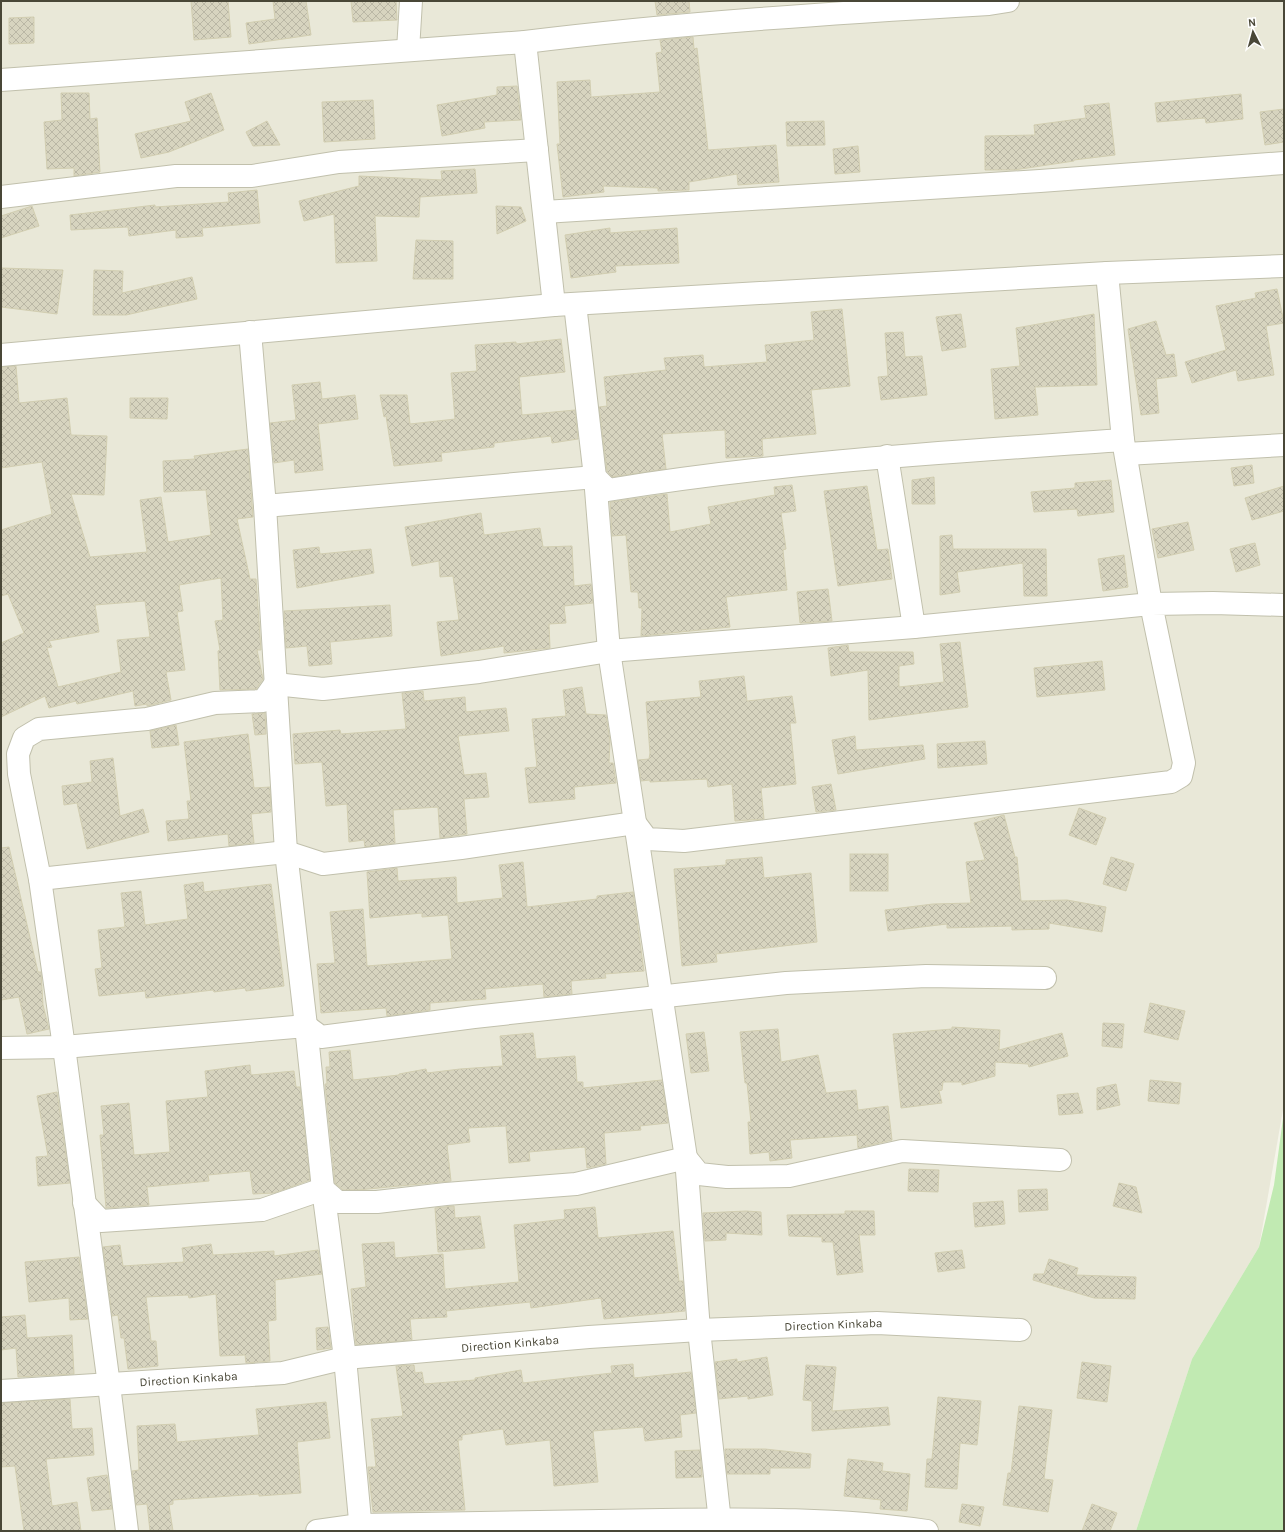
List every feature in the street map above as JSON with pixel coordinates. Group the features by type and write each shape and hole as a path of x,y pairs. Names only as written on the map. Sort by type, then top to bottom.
{"street":[{"path":"408,50 411,1"},
{"path":"1,80 525,42 575,36 836,13 989,4 1008,1"},
{"path":"525,42 544,212 564,304 595,477 609,651 686,1158 699,1330 721,1525"},
{"path":"1,197 176,176 252,176 339,162 537,150"},
{"path":"544,212 1040,181 1284,163"},
{"path":"1,355 564,304 1107,273 1284,266"},
{"path":"635,824 647,839 684,841 1171,782 1180,776 1184,763 1151,604 1124,447 1107,273"},
{"path":"250,332 265,506 286,852 306,1026 322,1189 345,1358 360,1528"},
{"path":"595,477 608,490 656,482 887,456 1124,447 1284,446"},
{"path":"887,456 914,627"},
{"path":"265,506 595,477"},
{"path":"275,684 324,689 479,672 609,651 914,627 1151,604 1213,603 1284,605"},
{"path":"127,1531 110,1385 84,1203 64,1047 40,879 19,774 18,754 24,738 39,729 147,719 215,703 263,701 275,684"},
{"path":"40,879 286,852 323,864 446,850 635,824"},
{"path":"1,1048 64,1047 306,1026 321,1037 474,1017 786,983 926,976 1045,978"},
{"path":"686,1158 699,1174 727,1177 788,1176 902,1151 1060,1160"},
{"path":"322,1189 338,1202 377,1202 446,1194 576,1184 686,1158"},
{"path":"84,1203 102,1221 262,1210 322,1189"},
{"name":"Direction Kinkaba","path":"1,1391 283,1373 345,1358 590,1337 699,1330 877,1323 1020,1330"},
{"path":"317,1531 360,1528 721,1525 813,1520 897,1526 928,1531"}],"shaded area":[{"path":"1,1 1284,1 1284,1104 1259,1247 1192,1359 1136,1531 1,1531"}],"green space":[{"path":"1284,1111 1284,1531 1136,1531 1192,1359 1259,1247 1274,1185"}],"building":[{"path":"191,1 228,1 231,37 194,40"},
{"path":"273,1 306,1 311,35 249,44 246,23 275,19"},
{"path":"351,1 396,1 397,20 353,22"},
{"path":"655,1 689,1 690,12 657,15"},
{"path":"34,17 34,43 9,44 9,18"},
{"path":"693,37 694,49 697,48 708,150 776,145 779,182 738,185 737,174 689,182 689,190 658,191 658,188 603,186 604,192 563,197 557,144 560,144 557,82 590,80 591,97 660,92 656,53 662,52 660,40"},
{"path":"517,86 521,120 484,122 485,128 442,136 437,105 497,95 497,87"},
{"path":"61,93 89,93 90,119 97,118 100,172 74,176 74,168 47,169 44,122 62,120"},
{"path":"211,93 224,130 169,152 141,158 135,134 191,121 185,102"},
{"path":"1241,94 1243,119 1206,123 1205,118 1157,122 1155,103"},
{"path":"373,100 375,139 324,142 322,102"},
{"path":"1109,103 1115,155 1014,170 985,170 985,136 1035,135 1034,125 1086,118 1084,106"},
{"path":"1284,109 1284,142 1265,145 1260,112"},
{"path":"267,121 280,145 253,146 246,132"},
{"path":"824,121 825,145 787,146 786,122"},
{"path":"858,146 860,172 835,174 833,149"},
{"path":"475,169 477,193 420,197 419,217 375,216 377,261 336,263 334,214 304,221 299,201 359,186 359,176 442,180 441,171"},
{"path":"257,190 260,223 202,228 203,236 176,238 176,230 129,236 128,227 71,230 70,215 155,205 155,207 229,202 228,193"},
{"path":"32,206 39,226 1,238 1,216"},
{"path":"496,206 521,207 526,221 497,234"},
{"path":"610,228 610,233 677,228 679,263 615,266 616,272 571,278 565,235"},
{"path":"416,240 453,241 453,279 413,279"},
{"path":"1,268 63,270 57,314 1,307"},
{"path":"94,270 123,271 122,293 192,277 197,299 126,315 93,315"},
{"path":"1277,289 1284,323 1266,326 1274,375 1238,381 1236,370 1192,383 1185,362 1226,350 1216,306 1256,298 1255,293"},
{"path":"842,309 850,386 811,390 816,434 762,439 763,456 726,458 725,430 662,434 666,469 612,477 607,471 599,407 607,406 604,377 666,370 664,358 703,355 704,367 767,362 765,345 814,340 811,312"},
{"path":"961,314 966,347 942,351 936,317"},
{"path":"1094,314 1097,385 1035,387 1038,415 995,419 991,369 1020,366 1016,328"},
{"path":"1156,321 1166,355 1174,354 1177,376 1156,379 1159,413 1141,415 1128,329"},
{"path":"903,332 905,357 922,356 927,395 881,400 878,377 888,376 885,333"},
{"path":"561,339 565,372 519,377 522,415 575,410 578,439 552,443 551,436 494,443 494,447 441,453 442,461 394,466 386,416 384,417 380,395 407,395 410,424 455,419 451,373 477,371 475,345 516,342 516,344"},
{"path":"16,366 19,403 67,398 71,435 107,436 104,495 71,494 90,557 147,552 140,500 161,497 168,542 211,535 206,490 164,492 163,461 195,459 194,456 248,449 253,517 237,519 250,579 256,579 261,650 257,650 263,679 256,689 220,690 218,651 220,650 215,621 223,620 221,578 179,585 183,611 177,612 185,670 166,672 171,700 147,706 147,704 135,706 133,691 77,704 76,701 49,708 45,696 1,717 1,643 24,633 8,594 1,596 1,530 52,514 42,462 1,468 1,367","holes":["145,601 150,637 117,640 121,672 58,687 47,648 52,647 49,641 99,632 95,605"]},
{"path":"320,382 322,399 355,395 358,419 318,424 323,470 295,473 294,460 274,463 270,423 296,420 292,385"},
{"path":"130,398 168,398 167,419 130,418"},
{"path":"1252,465 1254,483 1234,486 1231,468"},
{"path":"934,477 935,504 912,504 912,480"},
{"path":"1111,480 1114,512 1078,516 1077,509 1034,512 1031,492 1075,488 1075,483"},
{"path":"792,485 796,511 781,513 786,549 783,550 787,590 726,597 730,627 641,636 642,608 639,608 638,592 631,592 626,535 612,536 610,502 667,494 670,532 711,524 708,507 775,495 774,487"},
{"path":"867,486 877,550 888,549 892,579 838,586 824,491"},
{"path":"1284,486 1284,511 1252,520 1245,498"},
{"path":"481,513 484,535 540,528 543,547 572,546 574,586 591,584 593,603 564,606 566,623 549,624 550,648 504,653 504,646 441,656 437,622 459,620 453,576 440,577 439,561 412,566 405,527"},
{"path":"1188,522 1194,550 1158,558 1152,529"},
{"path":"952,535 953,549 1046,549 1047,596 1024,596 1023,563 957,572 960,592 940,595 940,536"},
{"path":"1255,543 1260,565 1236,572 1230,549"},
{"path":"319,547 320,554 371,549 374,573 297,588 293,550"},
{"path":"1124,555 1128,587 1103,591 1098,559"},
{"path":"828,589 832,621 800,623 797,592"},
{"path":"390,605 392,636 330,642 332,664 309,666 307,646 286,648 284,611"},
{"path":"960,642 968,707 869,720 868,670 831,676 828,648 848,645 849,652 913,652 914,664 899,666 899,687 944,682 940,644"},
{"path":"1102,661 1105,690 1037,697 1034,668"},
{"path":"744,676 747,701 792,696 796,723 790,723 796,784 761,788 764,819 735,821 732,784 708,787 707,779 650,782 650,780 641,781 638,760 649,759 650,753 646,702 701,697 699,681"},
{"path":"582,687 586,714 606,715 610,741 609,763 613,763 616,783 574,787 575,799 529,803 525,768 537,767 532,719 566,716 563,690"},
{"path":"423,691 424,701 465,697 466,712 506,708 509,731 458,736 464,775 486,773 489,797 464,799 467,834 440,838 438,807 393,810 395,843 365,847 364,840 349,842 347,804 326,806 322,762 295,764 293,734 340,730 341,734 406,729 402,693"},
{"path":"265,713 266,734 255,735 252,714"},
{"path":"176,725 179,745 152,748 150,731"},
{"path":"248,734 254,788 270,787 271,812 251,814 254,843 229,846 228,834 168,841 166,821 189,819 187,801 191,801 184,742"},
{"path":"855,736 856,750 923,745 925,759 838,774 832,740"},
{"path":"985,741 987,764 938,768 937,744"},
{"path":"113,758 120,816 143,809 149,832 87,849 77,803 64,805 62,786 92,782 90,761"},
{"path":"831,784 836,810 816,812 812,787"},
{"path":"1079,808 1106,818 1096,845 1069,835"},
{"path":"1004,815 1015,857 1017,857 1021,901 1067,900 1106,907 1102,932 1049,923 1049,929 1012,930 1012,926 947,928 947,924 888,931 885,910 933,904 971,903 966,862 985,860 974,823"},
{"path":"9,847 38,972 41,972 43,1005 49,1029 27,1034 19,997 1,1000 1,848"},
{"path":"850,854 888,854 888,891 850,891"},
{"path":"762,857 764,878 811,873 817,942 716,954 717,962 682,966 674,869 726,865 726,860"},
{"path":"1111,857 1134,864 1126,891 1103,884"},
{"path":"523,862 527,907 597,899 597,896 633,892 644,971 605,974 606,978 571,981 572,994 544,997 543,984 485,989 486,999 430,1003 430,1010 387,1016 386,1008 321,1013 317,964 335,963 330,912 363,909 367,966 452,959 448,915 422,917 422,913 370,918 367,872 397,868 398,881 456,877 457,903 503,898 499,865"},
{"path":"203,882 204,892 271,884 284,986 246,991 245,988 214,992 213,990 146,998 145,991 99,996 95,969 102,968 98,930 125,927 121,893 141,891 145,925 188,919 184,885"},
{"path":"1150,1003 1185,1011 1178,1040 1144,1032"},
{"path":"1103,1023 1124,1024 1122,1048 1102,1046"},
{"path":"952,1027 1000,1030 999,1050 1062,1033 1068,1056 1029,1067 1028,1064 995,1062 995,1076 962,1085 962,1082 943,1082 942,1090 939,1091 942,1103 901,1108 893,1034 952,1029"},
{"path":"778,1029 781,1062 818,1055 826,1093 856,1090 858,1110 888,1106 892,1140 858,1148 857,1135 790,1140 792,1158 770,1161 769,1152 750,1154 748,1122 751,1122 747,1083 745,1083 740,1032"},
{"path":"704,1032 709,1071 691,1073 686,1034"},
{"path":"533,1033 536,1059 575,1056 577,1082 583,1082 583,1088 662,1080 668,1123 640,1126 641,1130 604,1133 606,1164 587,1168 585,1147 529,1152 530,1161 509,1163 506,1126 468,1128 470,1142 447,1145 451,1181 358,1190 343,1190 335,1183 325,1084 327,1084 326,1067 330,1067 329,1052 350,1050 353,1080 399,1075 426,1069 427,1073 503,1066 500,1036"},
{"path":"250,1065 251,1075 294,1071 296,1087 300,1087 310,1180 274,1193 253,1194 250,1171 208,1175 209,1181 147,1187 149,1205 106,1208 100,1135 104,1135 101,1106 129,1103 134,1155 170,1152 166,1101 208,1097 205,1071"},
{"path":"1150,1080 1181,1083 1179,1104 1148,1101"},
{"path":"1116,1084 1120,1105 1097,1110 1097,1088"},
{"path":"57,1092 70,1183 38,1186 36,1157 48,1156 37,1096"},
{"path":"1078,1093 1083,1113 1059,1115 1057,1095"},
{"path":"909,1169 939,1170 938,1192 908,1191"},
{"path":"1119,1183 1136,1187 1142,1213 1113,1206"},
{"path":"1047,1189 1048,1210 1019,1212 1018,1190"},
{"path":"1003,1201 1005,1224 975,1227 973,1203"},
{"path":"454,1206 455,1218 480,1216 485,1248 438,1252 435,1208"},
{"path":"595,1207 598,1238 673,1231 679,1281 683,1281 685,1311 604,1319 601,1298 531,1308 530,1302 446,1311 447,1317 410,1319 412,1340 356,1345 351,1289 366,1287 362,1244 394,1242 395,1258 443,1254 445,1289 519,1282 514,1225 565,1219 564,1210"},
{"path":"746,1211 761,1212 762,1235 726,1233 726,1240 705,1241 703,1213"},
{"path":"845,1211 874,1211 875,1235 859,1235 863,1272 837,1275 833,1242 822,1242 822,1237 789,1236 787,1215 845,1214"},
{"path":"211,1244 213,1255 274,1251 274,1256 318,1250 322,1274 275,1280 276,1320 268,1321 270,1361 246,1363 245,1355 220,1356 216,1294 189,1298 188,1295 146,1297 151,1341 156,1341 158,1366 128,1369 124,1338 121,1338 118,1315 112,1316 103,1247 120,1245 123,1266 184,1262 182,1248"},
{"path":"962,1250 965,1268 938,1272 935,1253"},
{"path":"79,1257 88,1319 70,1320 69,1298 29,1302 25,1262"},
{"path":"1049,1259 1078,1268 1076,1275 1136,1277 1135,1299 1094,1298 1033,1280 1034,1274 1044,1274"},
{"path":"25,1315 27,1338 72,1335 74,1374 18,1377 16,1348 1,1350 1,1317"},
{"path":"328,1327 331,1348 317,1350 316,1328"},
{"path":"767,1357 773,1395 748,1399 748,1396 719,1399 715,1362 737,1359 737,1362"},
{"path":"1082,1362 1111,1366 1107,1402 1077,1398"},
{"path":"633,1364 634,1378 691,1372 696,1413 680,1415 682,1437 645,1441 643,1427 593,1431 598,1482 554,1486 550,1440 506,1445 503,1429 462,1435 462,1440 458,1440 465,1510 373,1512 368,1467 376,1467 371,1419 403,1416 396,1366 414,1365 415,1373 422,1372 424,1384 475,1380 475,1378 521,1370 523,1383 612,1373 611,1366"},
{"path":"806,1365 836,1367 832,1411 888,1407 890,1425 812,1431 812,1401 803,1400"},
{"path":"938,1397 981,1401 977,1445 960,1443 957,1489 925,1487 927,1459 932,1459"},
{"path":"70,1399 72,1429 92,1428 94,1455 46,1459 52,1506 77,1502 81,1531 24,1531 15,1466 1,1467 1,1403"},
{"path":"326,1402 330,1438 297,1442 301,1493 259,1496 259,1494 173,1500 173,1504 169,1505 173,1531 150,1531 147,1504 136,1505 132,1471 139,1470 137,1426 175,1424 177,1442 259,1435 256,1409"},
{"path":"1019,1406 1052,1410 1044,1479 1053,1480 1048,1512 1003,1505 1008,1473 1011,1473"},
{"path":"725,1449 765,1449 811,1454 810,1468 770,1468 770,1474 727,1474"},
{"path":"700,1450 702,1477 676,1478 675,1451"},
{"path":"848,1459 883,1463 882,1471 910,1474 907,1511 880,1509 881,1500 844,1496"},
{"path":"107,1475 112,1509 92,1511 87,1478"},
{"path":"962,1504 984,1507 980,1526 959,1522"},
{"path":"1092,1504 1117,1513 1110,1531 1082,1531"}]}
